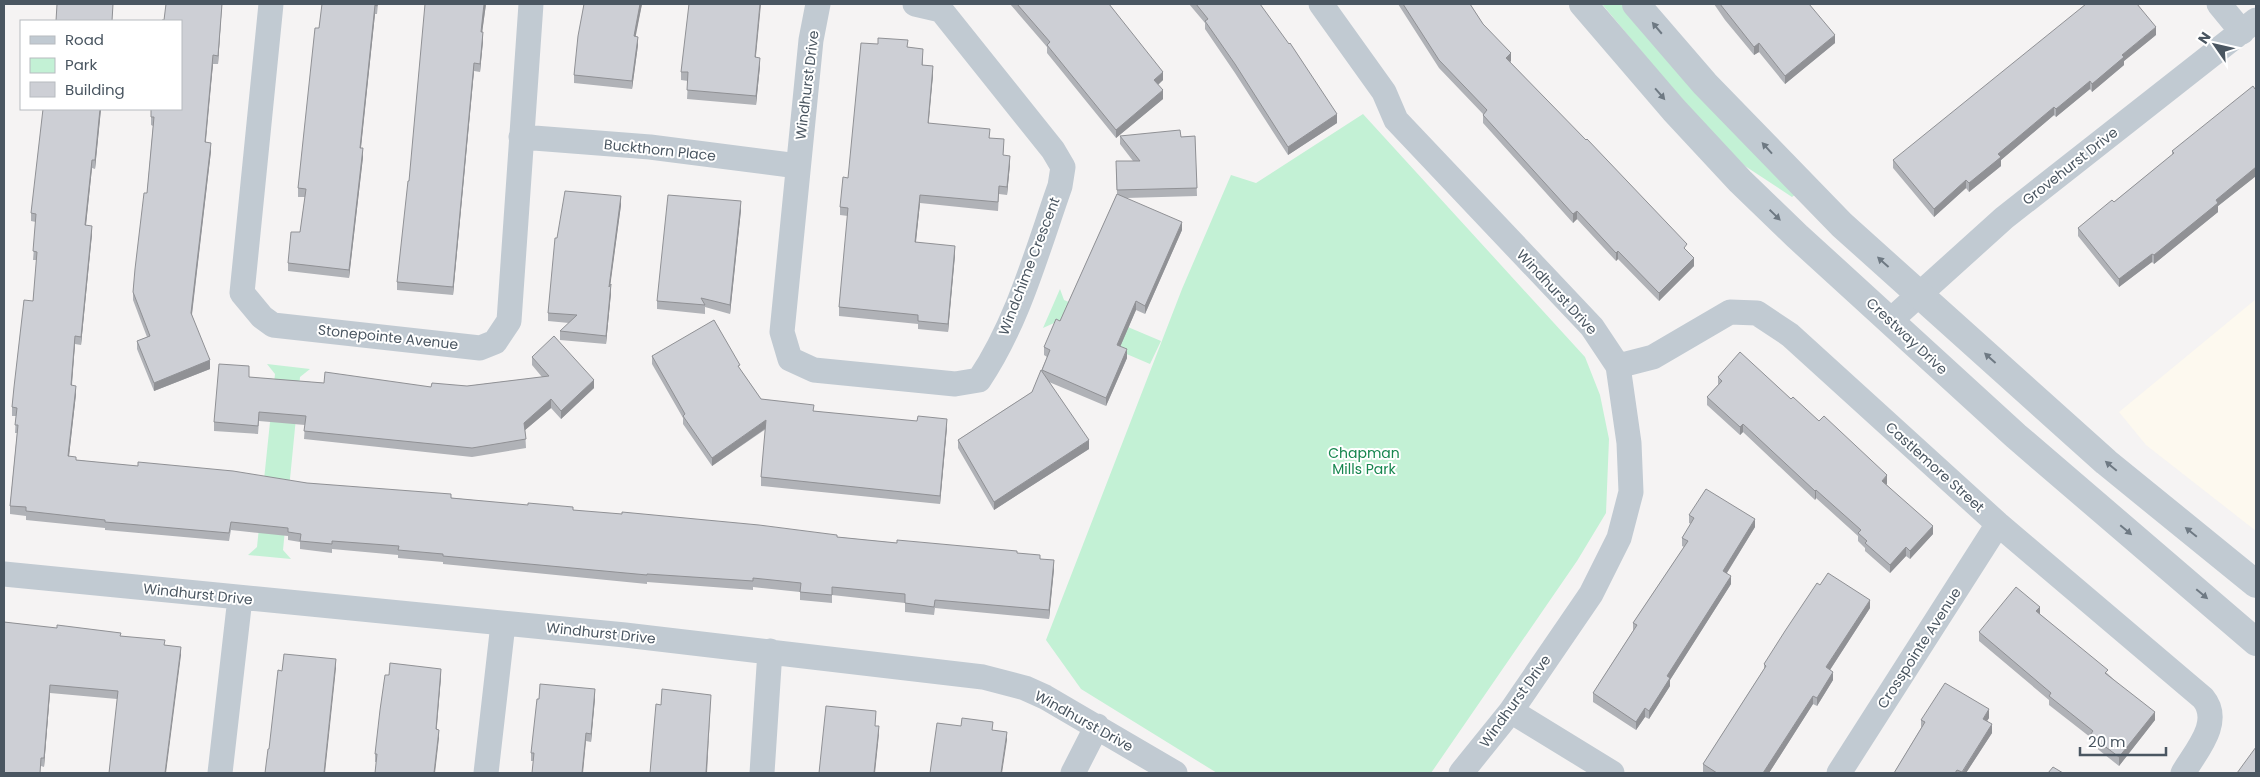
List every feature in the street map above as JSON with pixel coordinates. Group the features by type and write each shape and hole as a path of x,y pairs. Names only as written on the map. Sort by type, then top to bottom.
{"street":[{"name":"Stonepointe Avenue","path":"271,4 242,293 262,317 273,325 480,348 495,342 509,321 531,4"},
{"name":"Windhurst Drive","path":"798,166 811,40 818,4"},
{"name":"Windchime Crescent","path":"798,166 782,332 790,359 814,370 955,384 979,380 991,362 1020,299 1060,186 1062,167 1053,150 941,10 915,4"},
{"name":"Windhurst Drive","path":"1321,4 1384,92 1396,120 1592,327 1618,366 1629,442 1631,492 1620,538 1591,594 1511,711 1461,773"},
{"name":"Crestway Drive","path":"1583,4 1674,110 1740,181 1797,236 2016,436 2256,642"},
{"path":"1636,4 1705,84 1842,226 2106,462 2256,584"},
{"path":"2219,4 2249,26"},
{"name":"Grovehurst Drive","path":"1891,320 2004,218 2249,26"},
{"name":"Buckthorn Place","path":"521,137 650,147 798,166"},
{"name":"Castlemore Street","path":"1618,366 1653,357 1730,312 1757,313 1790,335 1998,524 2203,698 2208,704 2211,715 2209,730 2182,773"},
{"name":"Crosspointe Avenue","path":"1839,773 1998,524"},
{"name":"Windhurst Drive","path":"4,574 770,651 983,677 1038,694 1098,726 1175,773"},
{"path":"220,773 240,598"},
{"path":"486,773 503,624"},
{"path":"762,773 770,651"},
{"path":"1511,711 1612,773"},
{"path":"1074,773 1098,726"}],"shaded area":[{"path":"2256,299 2256,531 2146,445 2119,412"}],"green space":[{"path":"1602,4 1626,4 1796,194 1792,197 1745,166 1730,152 1666,81"},
{"name":"Chapman Mills Park","path":"1363,114 1585,357 1600,395 1609,439 1606,513 1577,561 1431,773 1217,773 1081,689 1046,640 1182,289 1231,175 1256,183"},
{"path":"1060,289 1064,300 1161,341 1150,364 1054,323 1043,328"},
{"path":"267,364 310,369 300,377 283,550 291,559 248,555 257,547 275,374"}],"building":[{"path":"57,4 113,4 112,20 56,20"},
{"path":"166,4 222,4 218,56 213,55 205,142 211,143 191,313 210,360 154,383 137,341 150,336 133,292 144,193 147,193 154,117 151,117 151,110 182,110 182,20 164,20"},
{"path":"322,4 377,4 377,6 375,5 360,148 363,148 349,270 288,263 291,232 300,232 306,189 298,188 315,28 319,28"},
{"path":"425,4 484,4 480,64 474,63 453,287 397,282 409,181"},
{"path":"584,4 640,4 634,36 638,37 632,81 574,75"},
{"path":"689,4 760,4 755,57 760,58 756,96 687,90 688,72 681,72"},
{"path":"1017,4 1109,4 1163,72 1154,80 1163,90 1116,130 1047,45 1050,42"},
{"path":"1196,4 1260,4 1290,43 1337,114 1288,147 1205,21 1208,19"},
{"path":"1403,4 1470,4 1483,24 1511,53 1506,58 1587,139 1687,244 1684,248 1694,258 1659,293 1618,251 1616,253 1577,211 1573,214 1483,115 1487,110 1439,60"},
{"path":"1720,4 1809,4 1835,35 1785,76 1759,43 1754,47"},
{"path":"2086,4 2137,4 2156,27 2122,55 2124,57 2092,84 2090,81 2056,109 2054,107 1998,154 2001,157 1969,183 1966,180 1934,209 1893,160"},
{"path":"878,38 908,40 907,47 923,49 922,65 933,66 928,123 990,129 989,138 1004,139 1003,155 1010,156 1007,187 999,186 998,202 920,195 915,242 955,246 948,324 918,321 918,315 839,307 848,208 840,207 843,177 848,178 861,43 878,44"},
{"path":"2253,86 2256,88 2256,167 2216,200 2218,203 2154,255 2152,254 2119,279 2078,228 2112,200 2114,202 2174,153 2172,151"},
{"path":"43,110 100,110 95,160 92,160 85,225 92,226 81,337 75,336 71,385 76,386 68,456 76,457 76,460 138,466 138,462 233,471 307,483 451,494 451,498 528,505 528,503 573,507 573,510 622,514 622,512 759,525 837,535 837,537 897,543 897,540 1017,551 1017,553 1040,555 1040,559 1054,560 1049,610 935,600 934,607 905,603 905,594 832,587 832,595 800,592 801,583 753,578 753,581 647,575 443,556 443,554 398,550 399,546 332,541 332,544 300,541 301,534 288,532 288,528 231,522 229,533 105,522 105,520 26,511 26,507 10,506 18,425 15,425 17,408 12,407 24,300 33,301 37,252 33,251 36,214 31,213"},
{"path":"1180,130 1181,137 1195,136 1197,188 1117,190 1116,161 1140,161 1120,136"},
{"path":"565,191 621,196 609,287 611,284 606,336 560,331 577,315 548,313 555,238 557,238"},
{"path":"1117,194 1182,222 1145,306 1136,301 1117,345 1127,349 1106,398 1042,370 1050,350 1044,347 1056,319 1060,321"},
{"path":"668,195 741,201 730,305 701,298 705,305 657,301"},
{"path":"714,320 740,365 738,366 761,399 814,405 813,411 917,421 918,416 947,419 940,496 761,477 766,420 712,458 683,416 685,414 652,356"},
{"path":"554,336 594,380 561,411 551,399 524,423 526,439 472,448 304,431 306,416 259,412 258,426 214,422 219,364 249,366 249,377 324,383 325,372 431,387 432,383 467,386 549,376 532,357"},
{"path":"1740,352 1791,399 1793,397 1819,421 1824,416 1887,475 1882,481 1933,526 1910,551 1906,547 1890,565 1865,543 1867,541 1858,533 1861,530 1815,491 1743,424 1740,427 1707,397 1722,381 1718,377"},
{"path":"1041,370 1089,440 994,502 958,440 1032,392"},
{"path":"1706,489 1755,519 1723,571 1731,576 1667,676 1670,678 1649,711 1645,708 1636,722 1593,693 1637,625 1633,623 1688,541 1682,538 1694,518 1689,515"},
{"path":"1828,573 1870,600 1826,667 1833,672 1817,698 1813,696 1763,773 1717,773 1703,764 1766,666 1764,664 1785,631 1817,583 1820,585"},
{"path":"2016,587 2040,607 2036,611 2108,670 2105,673 2155,712 2119,757 2090,735 2093,731 2049,696 2051,693 1979,632"},
{"path":"4,622 57,628 57,625 121,633 120,636 165,640 164,645 181,647 165,773 109,773 118,691 50,685 44,758 41,758 40,773 4,773"},
{"path":"284,654 336,659 324,773 265,773 278,670 282,671"},
{"path":"390,663 441,669 436,729 439,730 434,773 375,773 377,754 375,754 380,710 385,675 389,675"},
{"path":"1945,683 1989,709 1983,719 1992,724 1962,772 1957,770 1955,773 1894,773 1925,722 1921,720"},
{"path":"540,684 595,689 591,734 586,733 582,773 532,773 534,753 531,753"},
{"path":"662,689 711,695 706,773 650,773 656,704 661,705"},
{"path":"826,706 876,711 875,726 879,726 874,773 819,773"},
{"path":"962,718 993,722 992,730 1007,732 1001,773 930,773 937,723 961,726"},
{"path":"2256,747 2256,773 2237,773"},
{"path":"2053,767 2063,773 2048,773"}]}
